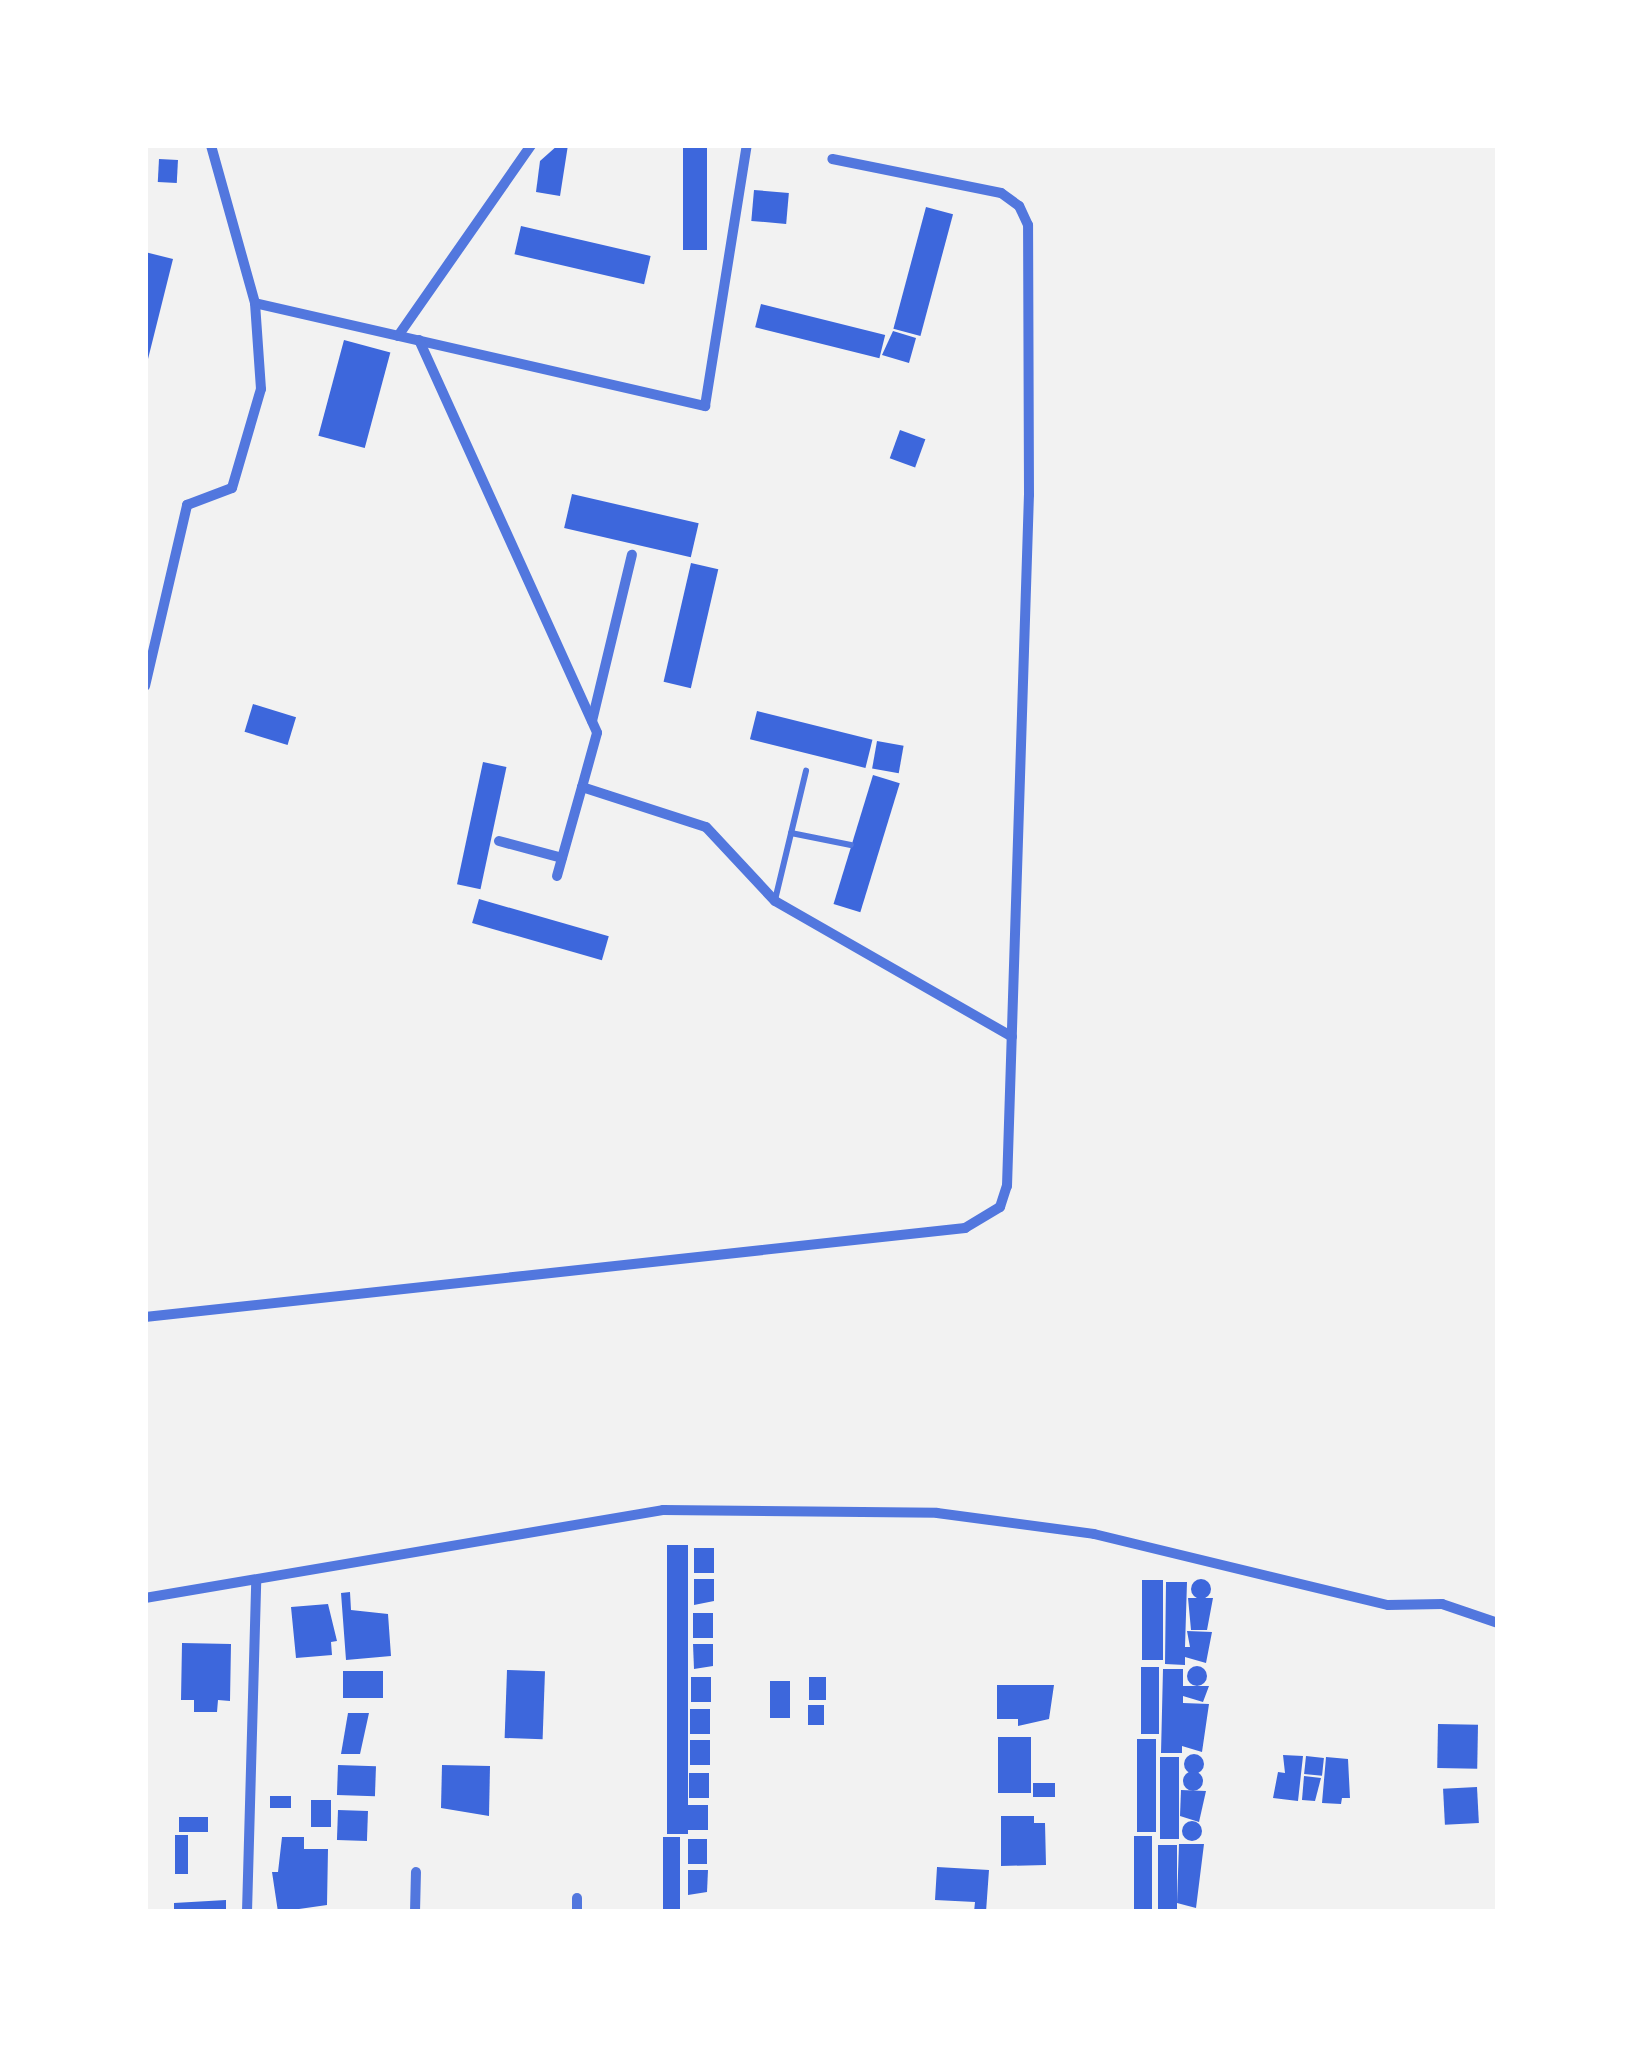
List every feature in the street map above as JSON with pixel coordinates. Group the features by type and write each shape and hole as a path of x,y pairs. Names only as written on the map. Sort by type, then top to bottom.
{"street":[{"path":"145,686 187,506 232,488 256,406 255,303 211,145"},
{"path":"398,336 530,145"},
{"path":"255,303 705,406 747,145"},
{"path":"145,1317 975,1226 1000,1207 1007,1186 1029,495 1028,225 1019,206 1001,193 832,160"},
{"path":"419,340 597,733 557,876"},
{"path":"592,722 632,554"},
{"path":"582,787 706,827 774,901 1012,1036"},
{"path":"500,841 562,858"},
{"path":"145,1598 663,1510 936,1513 1094,1534 1388,1605 1442,1604 1498,1623"},
{"path":"247,1912 256,1581"},
{"path":"415,1912 416,1872"},
{"path":"577,1898 577,1912"}],"lane":[{"path":"774,901 806,771"},
{"path":"791,833 851,845"}],"building":[{"path":"558,145 568,145 560,196 536,192 540,161"},
{"path":"683,145 707,145 707,250 683,250"},
{"path":"159,159 178,160 177,183 158,182"},
{"path":"754,190 789,193 786,224 751,221"},
{"path":"926,207 953,214 920,336 893,329"},
{"path":"521,226 651,256 644,284 514,254"},
{"path":"145,252 173,259 146,367 145,367"},
{"path":"761,304 885,335 879,358 755,327"},
{"path":"893,331 916,338 909,363 882,355"},
{"path":"344,340 390,352 365,448 318,436"},
{"path":"900,430 925,439 915,467 890,458"},
{"path":"572,494 699,523 691,557 564,528"},
{"path":"691,563 718,569 691,688 664,682"},
{"path":"253,704 296,717 288,745 245,732"},
{"path":"757,711 872,740 865,768 750,739"},
{"path":"877,741 904,746 899,773 872,769"},
{"path":"483,762 506,767 480,889 457,884"},
{"path":"873,775 900,783 860,912 834,904"},
{"path":"479,899 609,936 602,960 472,923"},
{"path":"667,1545 688,1545 688,1834 667,1834"},
{"path":"694,1548 714,1548 714,1573 694,1573"},
{"path":"694,1579 714,1579 714,1601 694,1605"},
{"path":"1201,1579 1211,1589 1201,1599 1191,1589"},
{"path":"1142,1580 1163,1580 1163,1660 1142,1660"},
{"path":"1166,1582 1187,1582 1185,1647 1190,1647 1187,1631 1212,1632 1206,1663 1185,1657 1185,1665 1165,1664"},
{"path":"350,1592 351,1610 388,1614 391,1656 346,1660 341,1593"},
{"path":"1188,1598 1213,1598 1207,1630 1191,1630"},
{"path":"328,1604 337,1641 331,1642 332,1655 296,1658 291,1607"},
{"path":"693,1613 713,1613 713,1638 693,1638"},
{"path":"182,1643 231,1644 230,1701 218,1700 217,1712 194,1712 194,1700 181,1700"},
{"path":"693,1644 713,1644 713,1666 694,1669"},
{"path":"1197,1666 1207,1676 1197,1686 1187,1676"},
{"path":"1141,1667 1159,1667 1159,1734 1141,1734"},
{"path":"1163,1669 1183,1669 1183,1686 1209,1686 1203,1702 1183,1696 1183,1703 1209,1704 1202,1752 1182,1746 1182,1753 1161,1753"},
{"path":"507,1670 545,1671 543,1739 505,1738"},
{"path":"343,1671 383,1671 383,1698 343,1698"},
{"path":"691,1677 711,1677 711,1702 691,1702"},
{"path":"809,1677 826,1677 826,1700 809,1700"},
{"path":"770,1681 790,1681 790,1718 770,1718"},
{"path":"997,1685 1054,1685 1049,1719 1018,1726 1018,1719 997,1719"},
{"path":"808,1705 824,1705 824,1725 808,1725"},
{"path":"690,1709 710,1709 710,1734 690,1734"},
{"path":"348,1713 369,1713 360,1754 341,1754"},
{"path":"1438,1724 1478,1725 1477,1769 1437,1768"},
{"path":"998,1737 1031,1737 1031,1793 998,1793"},
{"path":"1137,1739 1156,1739 1156,1832 1137,1832"},
{"path":"690,1740 710,1740 710,1765 690,1765"},
{"path":"1194,1754 1204,1764 1194,1774 1184,1764"},
{"path":"1283,1755 1303,1756 1298,1801 1273,1798 1278,1772 1285,1773"},
{"path":"1306,1756 1324,1758 1322,1776 1304,1774"},
{"path":"1160,1757 1179,1757 1179,1839 1160,1839"},
{"path":"1326,1757 1348,1759 1350,1798 1342,1798 1341,1804 1322,1803"},
{"path":"338,1765 376,1766 375,1796 337,1795"},
{"path":"442,1765 490,1766 489,1816 441,1808"},
{"path":"1193,1771 1203,1781 1193,1791 1183,1781"},
{"path":"689,1773 709,1773 709,1798 689,1798"},
{"path":"1304,1776 1321,1778 1315,1801 1302,1800"},
{"path":"1033,1783 1055,1783 1055,1797 1033,1797"},
{"path":"1477,1787 1479,1823 1445,1825 1443,1789"},
{"path":"1181,1790 1206,1791 1199,1822 1180,1816"},
{"path":"270,1796 291,1796 291,1808 270,1808"},
{"path":"311,1800 331,1800 331,1827 311,1827"},
{"path":"688,1805 708,1805 708,1830 688,1830"},
{"path":"338,1810 368,1811 367,1841 337,1840"},
{"path":"1001,1816 1034,1816 1034,1823 1045,1823 1046,1865 1001,1866"},
{"path":"179,1817 208,1817 208,1832 179,1832"},
{"path":"1192,1821 1202,1831 1192,1841 1182,1831"},
{"path":"175,1835 188,1835 188,1874 175,1874"},
{"path":"1134,1836 1152,1836 1152,1912 1134,1912"},
{"path":"282,1837 304,1837 304,1849 328,1849 327,1905 278,1912 272,1872 278,1872"},
{"path":"663,1837 680,1837 680,1912 663,1912"},
{"path":"688,1839 707,1839 707,1864 688,1864"},
{"path":"1179,1844 1204,1844 1196,1908 1177,1903"},
{"path":"1158,1845 1177,1845 1177,1912 1158,1912"},
{"path":"937,1867 989,1870 986,1912 974,1912 975,1902 935,1900"},
{"path":"688,1870 708,1870 707,1892 688,1895"},
{"path":"226,1900 226,1912 174,1912 174,1903"}]}
